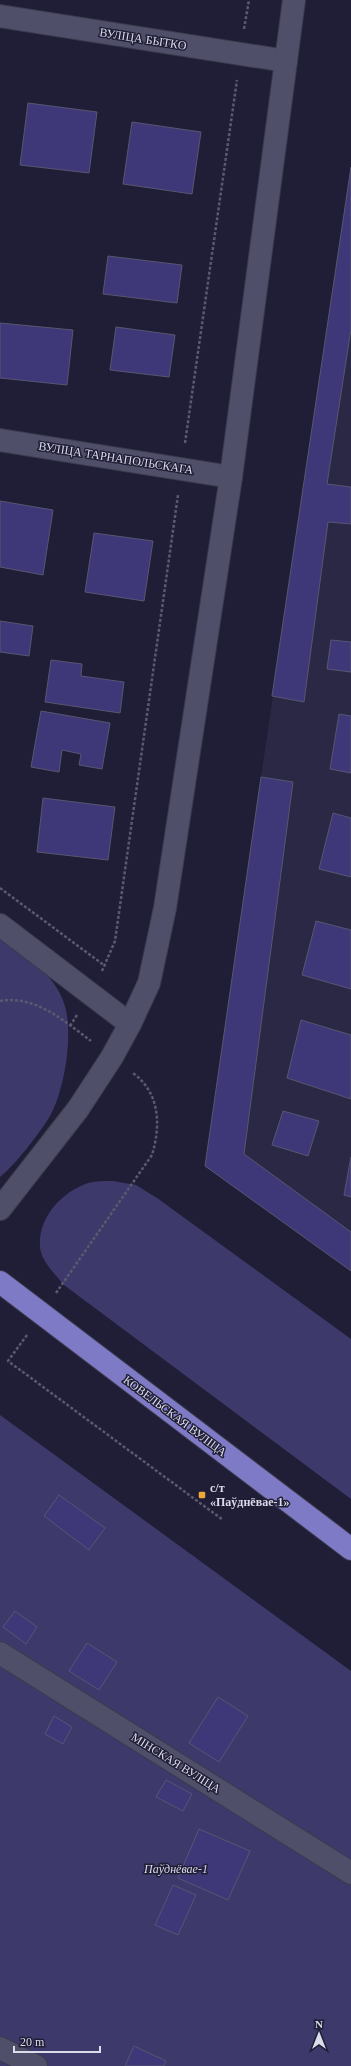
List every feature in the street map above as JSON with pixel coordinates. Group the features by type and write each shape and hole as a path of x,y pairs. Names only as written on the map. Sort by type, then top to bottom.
{"highway":[{"name":"КОВЕЛЬСКАЯ ВУЛІЦА","path":"0,1282 351,1549"}],"street":[{"path":"0,1209 78,1109 112,1057 130,1024 149,983 160,936 231,477 294,0"},
{"name":"ВУЛІЦА БЫТКО","path":"0,16 240,55 286,61"},
{"name":"ВУЛІЦА ТАРНАПОЛЬСКАГА","path":"0,440 231,477"},
{"path":"0,925 130,1024"},
{"name":"МІНСКАЯ ВУЛІЦА","path":"0,1653 351,1873"},
{"path":"0,2048 36,2066"}],"path":[{"path":"70,1026 91,993 105,966 115,941 181,468 249,0"},
{"path":"0,888 105,966"},
{"path":"0,1001 12,999 28,1001 45,1009 112,1057 137,1076 148,1089 155,1104 158,1121 157,1138 152,1155 144,1169 8,1361 223,1520"}],"shaded area":[{"path":"351,169 351,1271 205,1166"}],"green space":[{"path":"0,935 28,957 46,973 53,982 64,1003 67,1015 68,1044 64,1076 50,1116 34,1140 13,1165 0,1177"},
{"path":"113,1181 136,1185 157,1198 351,1339 351,1499 64,1285 49,1267 43,1257 40,1247 40,1236 47,1216 61,1199 78,1187 91,1182"},
{"name":"Паўднёвае-1","path":"0,1415 351,1671 351,2066 0,2066"}],"building":[{"path":"28,103 97,112 89,173 20,165"},
{"path":"132,122 201,132 192,194 123,184"},
{"path":"351,167 351,329 327,484 351,487 351,524 328,522 304,702 272,696"},
{"path":"108,256 182,265 177,303 103,294"},
{"path":"0,323 73,330 67,385 0,378"},
{"path":"116,327 175,335 169,377 110,370"},
{"path":"0,501 53,510 43,575 0,567"},
{"path":"94,533 153,541 144,601 85,592"},
{"path":"0,621 33,626 29,656 0,652"},
{"path":"331,640 351,642 351,672 327,669"},
{"path":"51,660 82,664 81,676 124,682 120,713 45,702"},
{"path":"41,711 110,723 102,769 79,765 81,754 62,750 59,772 31,767"},
{"path":"339,714 351,716 351,773 330,769"},
{"path":"261,777 293,782 244,1154 351,1232 351,1271 205,1166"},
{"path":"43,798 115,807 108,860 37,852"},
{"path":"333,813 351,818 351,877 319,869"},
{"path":"316,921 351,930 351,989 302,975"},
{"path":"301,1020 351,1035 351,1099 287,1078"},
{"path":"283,1111 319,1121 308,1156 272,1145"},
{"path":"351,1157 351,1197 344,1195"},
{"path":"59,1495 105,1528 89,1550 44,1516"},
{"path":"15,1611 37,1627 26,1644 3,1627"},
{"path":"87,1643 117,1662 99,1690 69,1671"},
{"path":"218,1697 248,1716 219,1762 189,1743"},
{"path":"54,1716 72,1727 63,1744 45,1734"},
{"path":"166,1780 192,1794 183,1811 156,1797"},
{"path":"199,1829 250,1851 228,1900 178,1878"},
{"path":"173,1885 196,1895 178,1935 155,1925"},
{"path":"134,2046 166,2061 164,2066 125,2066"}],"place":[{"name":"с/т «Паўднёвае-1»","path":"202,1495"}]}
